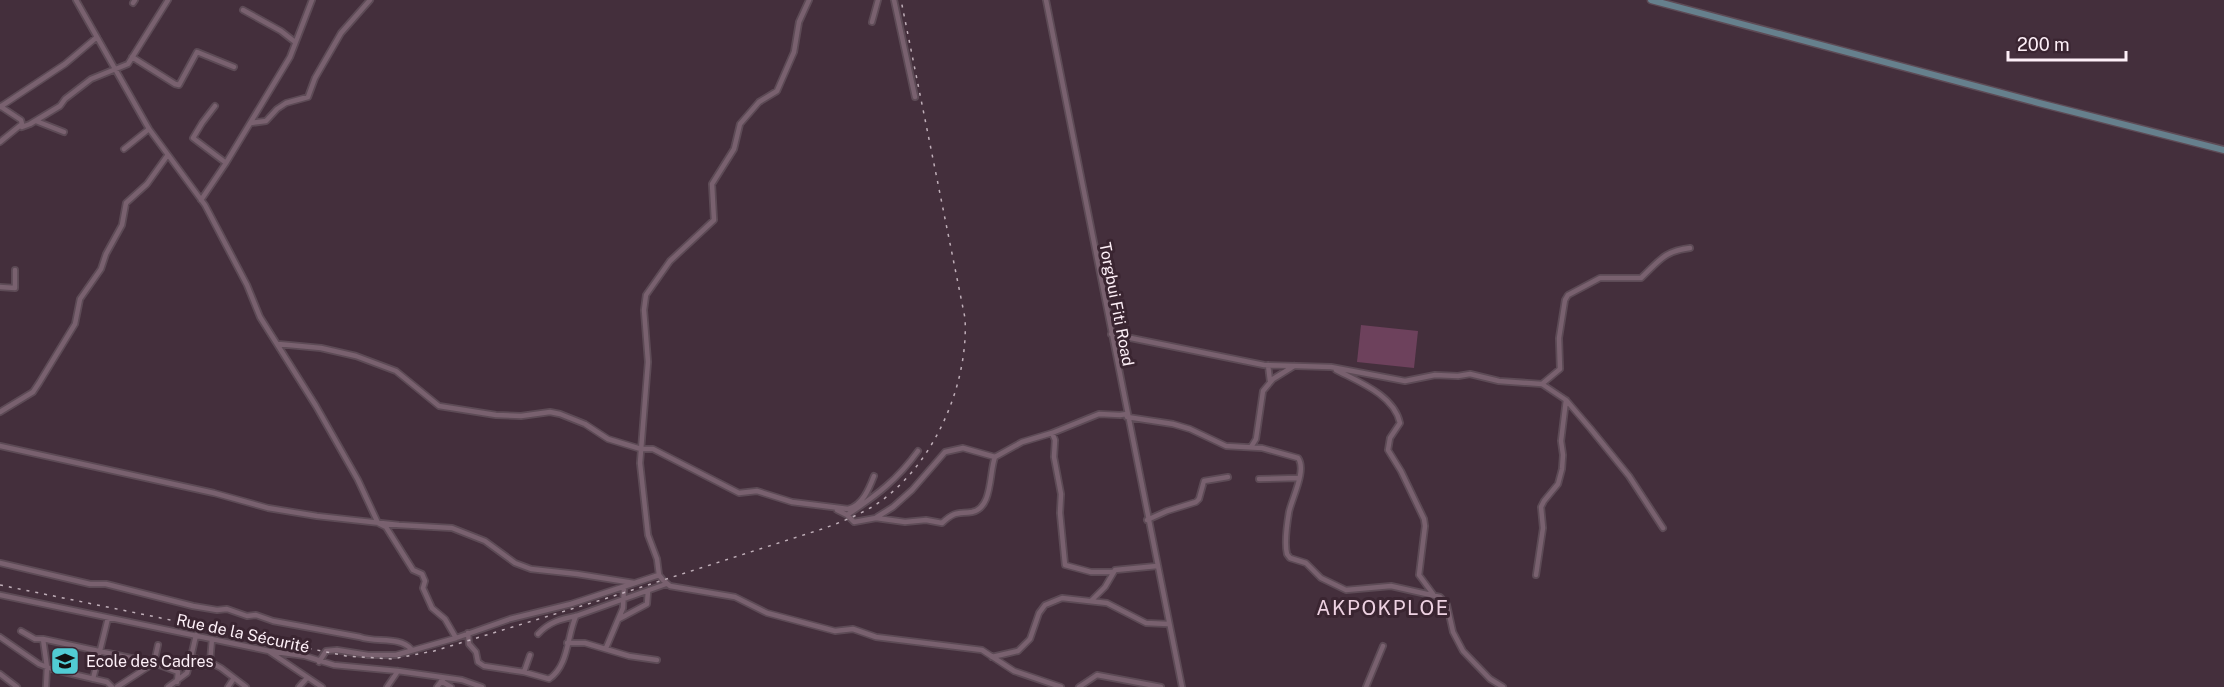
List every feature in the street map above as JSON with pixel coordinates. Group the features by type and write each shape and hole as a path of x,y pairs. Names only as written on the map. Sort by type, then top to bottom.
{"street":[{"path":"76,0 149,129 201,200 247,285 260,317 352,471 378,523 386,528 413,570 422,574 425,581 423,588 432,608 445,619 456,638"},
{"path":"0,142 60,106 65,99 90,79 128,64 168,0"},
{"path":"201,200 290,57 312,0"},
{"path":"251,123 267,121 283,105 308,97 315,78 341,33 370,0"},
{"path":"666,584 659,575 657,559 648,535 639,463 648,362 644,310 646,295 670,261 714,220 712,184 734,149 740,124 759,102 777,91 794,52 799,22 809,0"},
{"path":"872,22 878,0"},
{"path":"894,0 915,97"},
{"name":"Torgbui Fiti Road","path":"1046,0 1156,566 1182,687"},
{"path":"1651,0 2224,150"},
{"path":"243,10 281,31 295,42"},
{"path":"22,127 21,120 0,106 65,64 97,37"},
{"path":"132,57 179,85 196,52 234,67"},
{"path":"215,106 193,138 226,163"},
{"path":"36,121 64,132"},
{"path":"124,149 149,129"},
{"path":"0,412 33,392 39,383 75,324 80,299 101,269 106,254 122,225 126,203 147,184 167,156"},
{"path":"1542,384 1560,369 1559,338 1565,300 1568,295 1600,278 1641,279 1667,254 1674,250 1690,248"},
{"path":"0,287 15,288 15,270"},
{"path":"1111,334 1268,365 1331,367 1405,381 1435,375 1470,374 1499,381 1542,384 1566,400 1629,476 1663,528"},
{"path":"278,344 321,348 376,363 396,371 439,406 496,415 521,416 550,412 560,414 585,424 608,439 641,449 653,449 739,493 757,491 792,502 835,508 854,508 869,490 874,476"},
{"path":"1268,365 1270,381"},
{"path":"1251,447 1256,439 1263,391 1270,381 1294,366"},
{"path":"1331,367 1374,388 1400,419 1400,423 1390,438 1388,450 1401,471 1424,519 1419,575 1435,596"},
{"path":"1536,575 1543,528 1541,507 1558,484 1562,469 1561,441 1566,400"},
{"path":"876,518 912,490 945,452 963,448 995,457 1022,442 1099,414 1127,415 1173,424 1190,429 1226,446 1262,448 1298,458 1301,467 1297,490 1289,512 1286,543 1287,554 1290,558 1306,563 1321,578 1346,590 1387,586 1440,597 1447,605 1453,632 1463,651 1495,685 1503,687"},
{"path":"1052,433 1055,440 1054,457 1061,494 1060,513 1065,565 1090,572 1113,572"},
{"path":"1256,439 1262,448"},
{"path":"0,446 214,493 268,508 378,523 453,528 485,542 515,563 531,569 634,583"},
{"path":"847,515 892,483 918,450"},
{"path":"835,508 854,522 876,518 905,522 926,520 942,524 959,512 975,511 984,503 995,457"},
{"path":"1148,520 1196,502 1204,481 1228,477"},
{"path":"1259,479 1298,478"},
{"path":"0,563 90,584 106,584 193,606 217,610 228,609 247,616 256,615 273,621 369,640 398,641 411,649"},
{"path":"1091,601 1105,587 1113,572 1119,568 1156,566"},
{"path":"319,662 326,651 333,650 384,656 396,655 456,638 510,619 571,604 659,575"},
{"path":"538,634 545,626 553,622 666,584 735,597 767,613 835,631 853,629 876,637 982,650 1014,671 1061,687"},
{"path":"606,648 619,619 624,599 624,587"},
{"path":"619,619 647,604 648,591"},
{"name":"Rue de la Sécurité","path":"0,595 269,651 305,656 319,662 357,669 398,671 488,687"},
{"path":"992,657 999,654 1012,654 1026,644 1039,613 1053,600 1070,597 1107,603 1146,623 1168,624"},
{"path":"468,633 467,641 476,651 477,662 484,666 524,672 549,679 564,658 576,616"},
{"path":"93,680 108,618"},
{"path":"21,631 35,639 154,663 178,672 177,682"},
{"path":"168,687 187,673 196,635"},
{"path":"0,637 39,664 107,682 112,687"},
{"path":"43,639 47,667 46,687"},
{"path":"210,662 212,639"},
{"path":"567,643 585,643 629,656 657,660"},
{"path":"117,687 154,663 158,645"},
{"path":"1366,687 1383,646"},
{"path":"269,651 322,687"},
{"path":"524,672 530,656"},
{"path":"191,657 210,662 246,687"},
{"path":"387,687 398,671"},
{"path":"0,674 17,687"},
{"path":"1079,687 1097,675 1161,687"},
{"path":"228,687 234,678"},
{"path":"299,687 307,678"},
{"path":"437,687 443,680 451,687"}],"shaded area":[{"path":"1361,325 1418,331 1414,368 1357,362"}],"railway":[{"path":"0,585 346,656 392,659 434,651 601,600 822,529 872,507 893,491 929,449 953,398 961,371 965,344 965,318 901,0"}],"place":[{"name":"Ecole des Cadres","path":"65,661"}],"district":[{"name":"AKPOKPLOE","path":"1383,608"}]}
